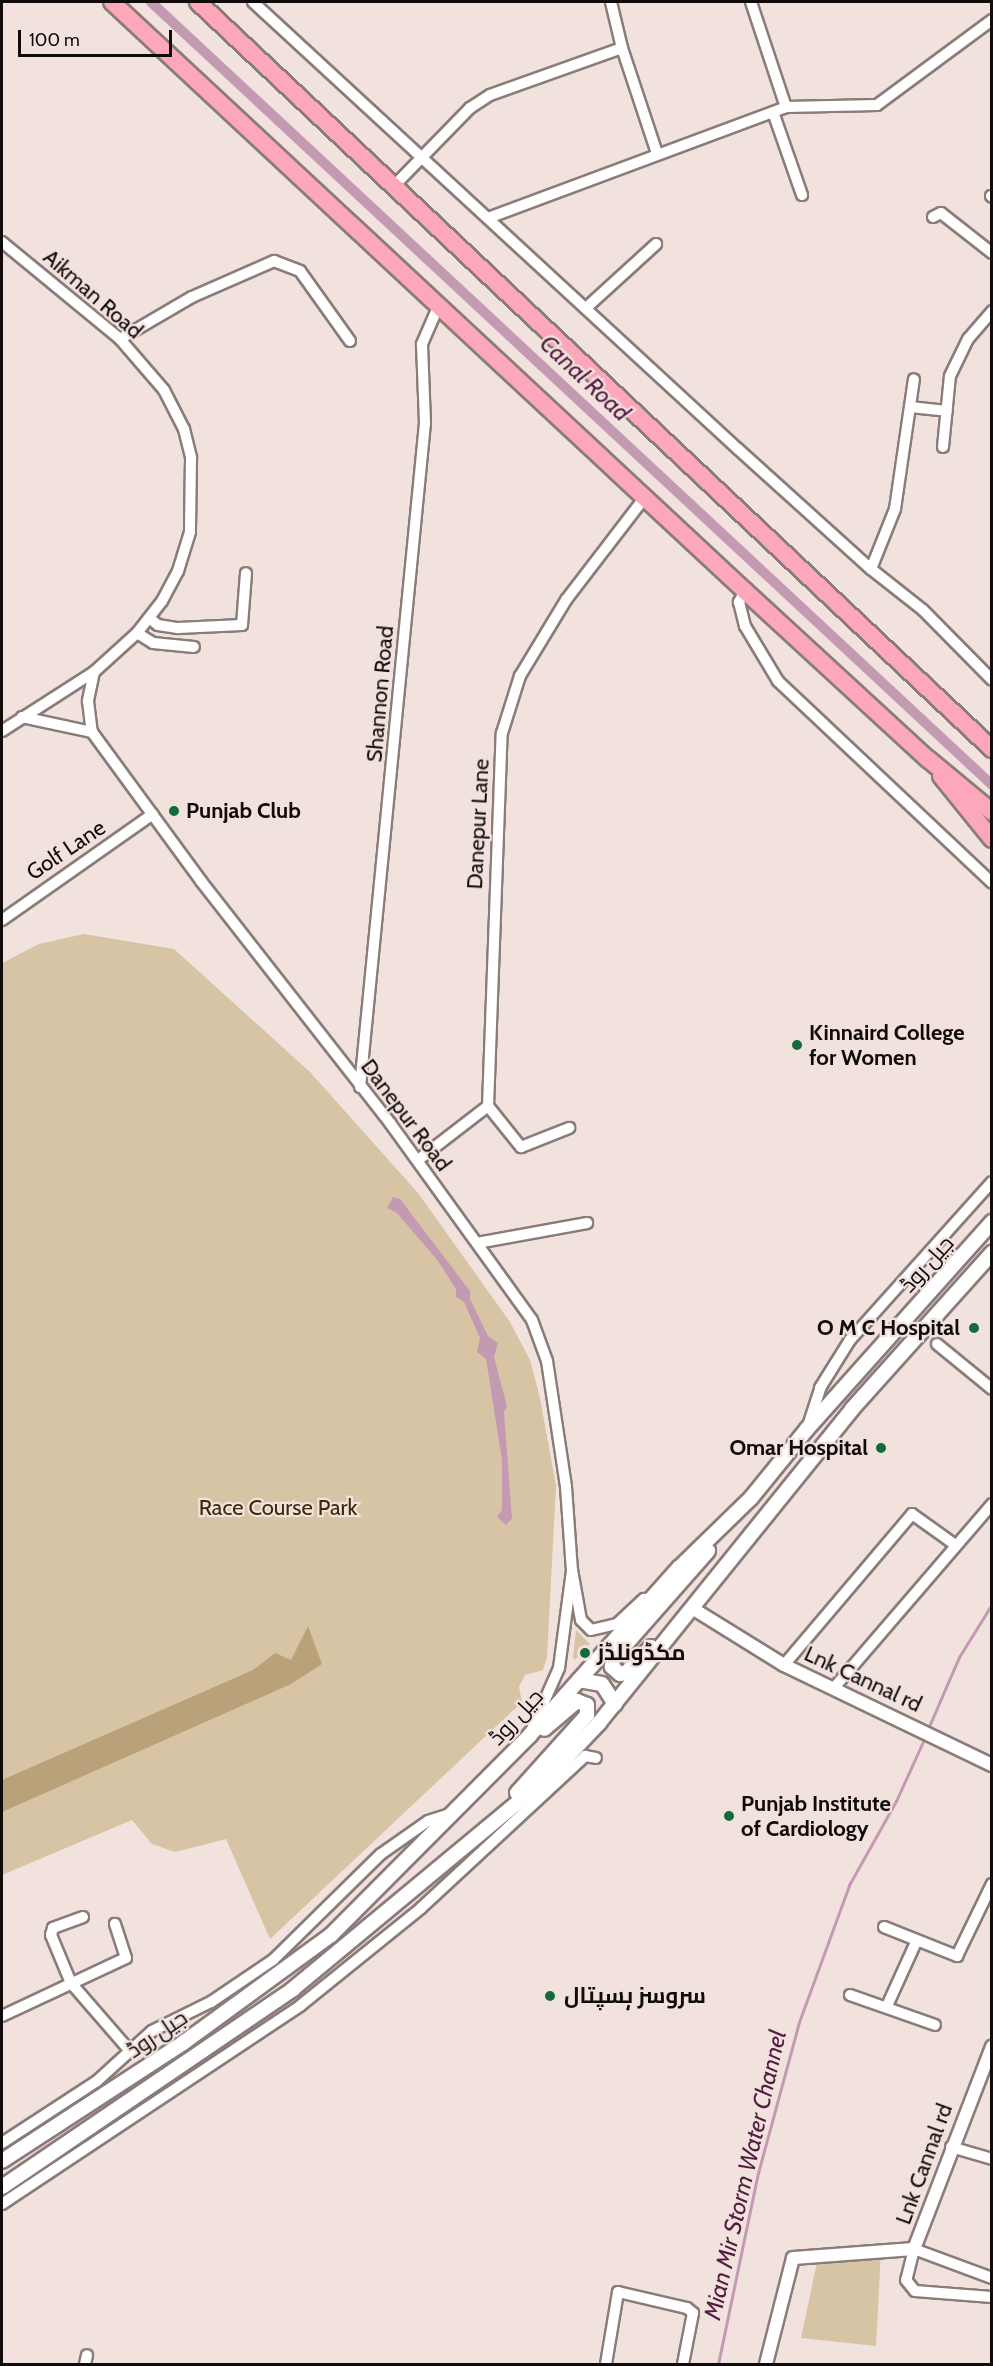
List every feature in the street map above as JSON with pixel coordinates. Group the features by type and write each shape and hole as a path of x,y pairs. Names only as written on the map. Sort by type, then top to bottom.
{"highway":[{"path":"107,2 127,16"},
{"path":"112,2 745,591 928,759 992,812"},
{"path":"198,2 392,188 992,749"},
{"path":"905,666 992,733"},
{"path":"928,759 992,839"}],"main road":[{"name":"جیل روڈ","path":"2,2161 134,2074 331,1935 530,1734 679,1568 751,1498 807,1430 992,1222"},
{"name":"جیل روڈ","path":"2,2187 293,1989 545,1780 615,1704 852,1409 992,1253"},
{"path":"692,1608 626,1673 615,1672 613,1659 751,1498"},
{"path":"579,1680 602,1684 615,1704"},
{"path":"480,1786 573,1704 586,1703 587,1715 490,1824"}],"street":[{"path":"253,2 871,569 922,610 992,680"},
{"path":"611,2 622,48 657,153"},
{"path":"751,2 786,107"},
{"path":"488,218 657,153 786,107 877,105 992,20"},
{"path":"392,188 420,156 470,108 490,95 622,48"},
{"path":"772,112 802,195"},
{"path":"933,218 941,213 992,253"},
{"name":"Aikman Road","path":"2,242 120,339 164,390 184,429 191,458 190,532 178,571 149,618 137,633 94,672 2,731"},
{"path":"586,308 656,244"},
{"path":"120,339 192,297 274,261 300,271 350,340"},
{"name":"Shannon Road","path":"360,1087 424,423 422,344 438,307"},
{"path":"943,447 950,376 968,339 992,311"},
{"path":"871,569 895,509 914,378"},
{"path":"910,407 947,411"},
{"name":"Danepur Lane","path":"488,1106 502,733 520,676 566,600 645,497"},
{"path":"149,618 158,625 178,628 236,628 242,625 246,615 246,573"},
{"path":"745,591 739,602 745,626 778,681 992,884"},
{"path":"137,633 153,643 194,647"},
{"path":"22,717 93,732 88,701 94,672"},
{"name":"Danepur Road","path":"93,732 360,1087 418,1160 532,1320 547,1360 566,1487 572,1570 581,1620 591,1630 617,1624 679,1568"},
{"name":"Golf Lane","path":"2,920 153,814"},
{"path":"418,1160 488,1106 521,1146 569,1128"},
{"path":"807,1430 819,1388 850,1340 992,1182"},
{"path":"477,1243 587,1223"},
{"path":"937,1344 992,1389"},
{"path":"832,1689 954,1544 992,1504"},
{"path":"784,1665 912,1514 954,1544"},
{"name":"Danepur Road","path":"530,1734 559,1668 572,1570"},
{"name":"Lnk Cannal rd","path":"692,1608 784,1665 990,1762"},
{"path":"2,2204 301,2005 421,1908 585,1756 596,1758"},
{"path":"2,2143 97,2081 126,2054 168,2021 211,2002 273,1960 381,1854 428,1821 453,1813"},
{"path":"884,1927 916,1942 957,1956 992,1884"},
{"path":"83,1917 51,1930 71,1983 126,2054 134,2074"},
{"path":"2,2016 126,1958 115,1924"},
{"path":"887,2007 916,1942"},
{"path":"849,1995 935,2025"},
{"name":"Lnk Cannal rd","path":"766,2364 793,2258 914,2249 951,2147 992,2047"},
{"path":"951,2147 992,2159"},
{"path":"992,2278 914,2249 906,2280 915,2291 992,2297"},
{"path":"606,2364 618,2292 687,2308 693,2313 683,2364"}],"green space":[{"name":"Race Course Park","path":"84,934 174,949 310,1072 418,1193 510,1322 530,1360 540,1398 556,1486 547,1658 543,1670 525,1675 519,1687 522,1702 270,1939 226,1839 175,1852 152,1844 132,1820 2,1875 2,963 39,944"},
{"path":"576,1630 590,1644 575,1660 573,1658"},
{"path":"881,2251 876,2346 801,2338 819,2253"}],"shaded area":[{"path":"393,1197 400,1199 470,1291 470,1299 488,1336 498,1343 494,1357 507,1406 504,1412 512,1518 506,1525 497,1517 502,1510 502,1460 486,1359 477,1352 480,1338 464,1302 456,1297 456,1289 438,1261 397,1213 387,1208"},
{"path":"308,1626 322,1664 291,1684 2,1812 2,1780 253,1670 275,1653 291,1660"}],"waterway":[{"name":"Canal Road","path":"151,2 992,785"},
{"name":"Mian Mir Storm Water Channel","path":"927,1731 959,1657 992,1604"},
{"name":"Mian Mir Storm Water Channel","path":"718,2364 758,2173 799,2022 849,1885 896,1801 925,1737"}],"place":[{"name":"Punjab Club","path":"174,811"},
{"name":"Kinnaird College for Women","path":"797,1045"},
{"name":"O M C Hospital","path":"974,1328"},
{"name":"Omar Hospital","path":"881,1448"},
{"name":"مکڈونلڈز","path":"585,1653"},
{"name":"Punjab Institute of Cardiology","path":"729,1816"},
{"name":"سروسز ہسپتال","path":"550,1996"}]}
